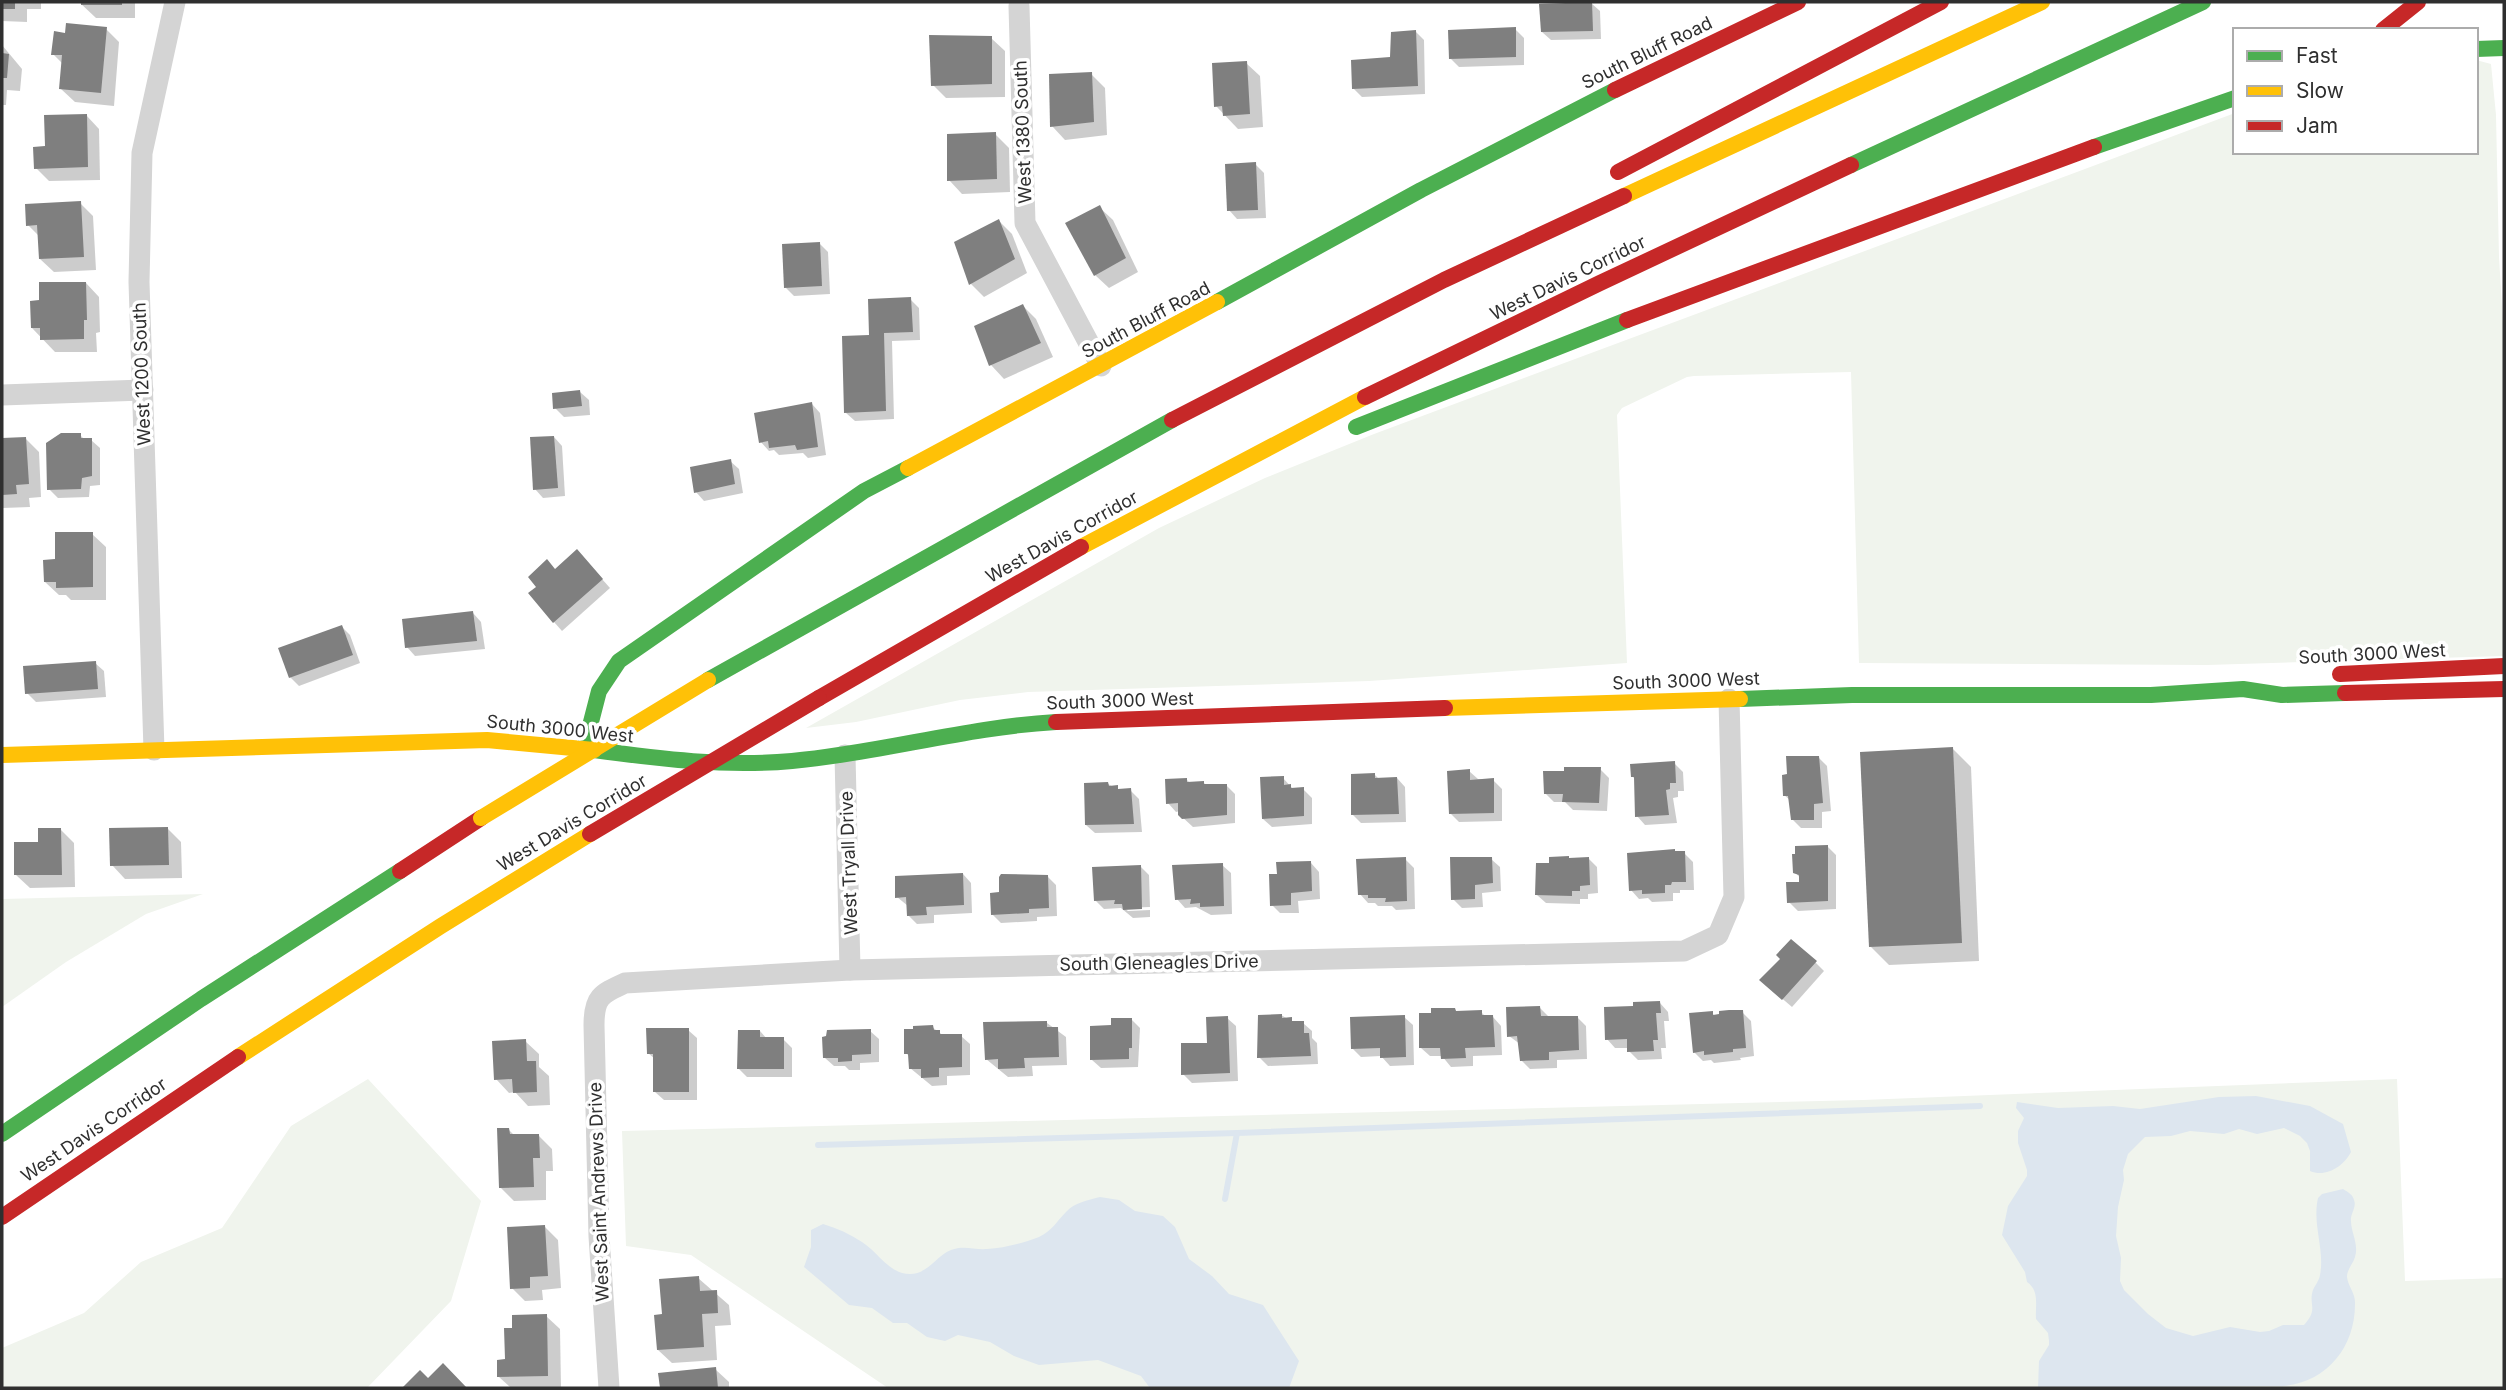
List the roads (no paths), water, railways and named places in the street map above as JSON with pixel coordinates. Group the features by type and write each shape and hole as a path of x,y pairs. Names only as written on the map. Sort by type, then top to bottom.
{"main road":[{"name":"South Bluff Road","path":"584,749 595,698 601,683 619,661 864,491 1101,366 1420,190 1635,79 1798,2"},
{"path":"1600,182 1941,2"},
{"path":"2,1134 201,999 481,818 708,680 1122,446 1444,280 2042,2"},
{"name":"West Davis Corridor","path":"2,1217 318,1003 453,917 925,635 1194,488 1398,381 1734,220 2203,2"},
{"path":"2386,28 2418,2"},
{"path":"2478,49 2504,48"},
{"path":"1336,436 1678,301 2157,124 2233,99"},
{"path":"1175,419 1248,367 1478,247"},
{"path":"1194,488 1289,455"},
{"name":"South 3000 West","path":"2328,674 2504,666"},
{"name":"South 3000 West","path":"2243,689 2265,681 2285,678"},
{"name":"South 3000 West","path":"2,755 451,740 519,741 666,760 728,763 805,760 845,755 968,730 1067,721 1729,699 1963,694 2151,695 2243,689 2282,695 2504,689"}],"street":[{"name":"West 1200 South","path":"154,750 139,282 142,153 175,2"},
{"name":"West 1380 South","path":"1019,6 1025,222 1101,366"},
{"path":"2,395 143,390"},
{"name":"South Gleneagles Drive","path":"600,997 625,983 850,970 1684,951 1718,935 1734,897 1729,699"},
{"name":"West Tryall Drive","path":"845,755 850,970"},
{"name":"West Saint Andrews Drive","path":"600,997 596,1004 594,1025 599,1236 609,1388"}],"waterway":[{"path":"818,1145 1980,1106"},
{"path":"1225,1199 1237,1133"}]}
